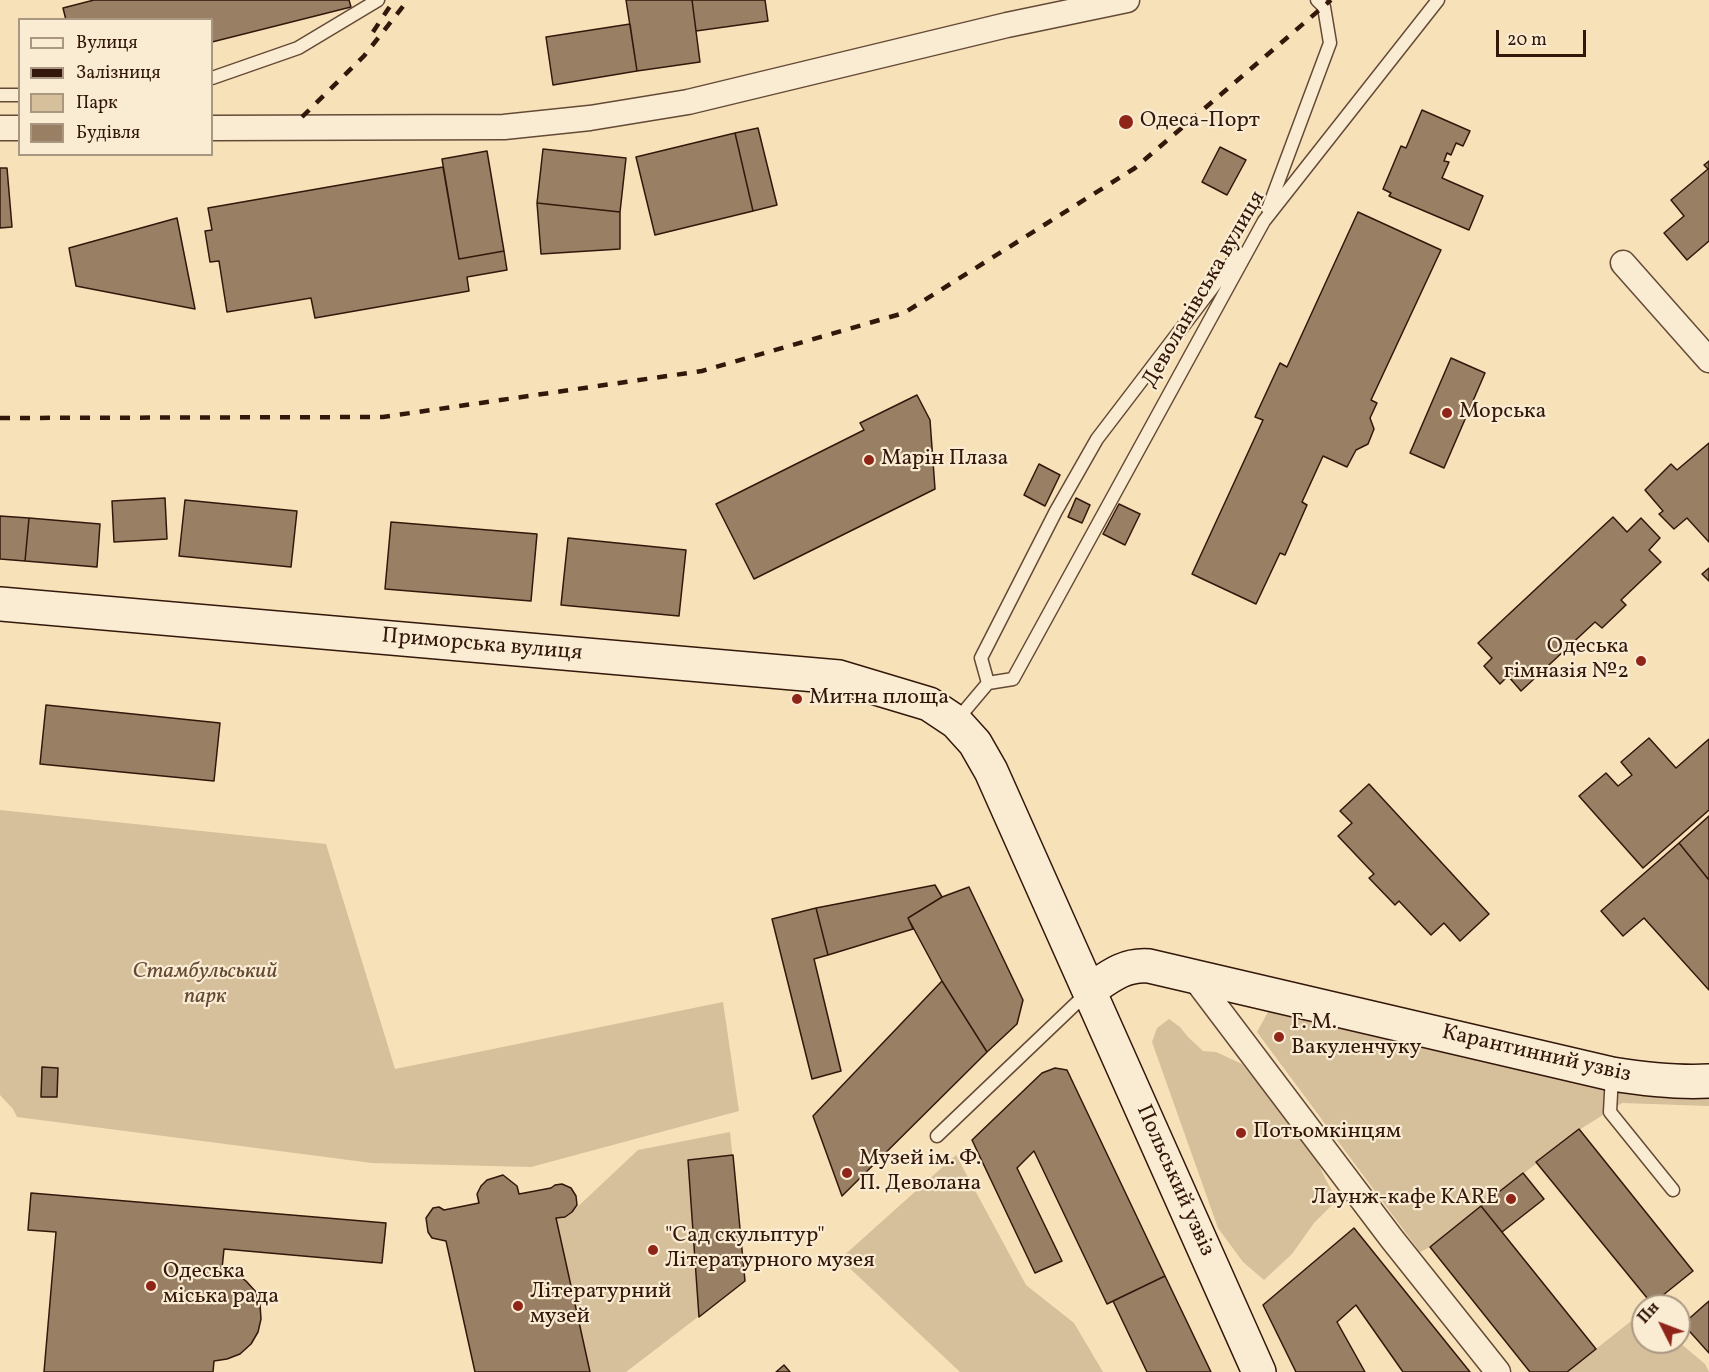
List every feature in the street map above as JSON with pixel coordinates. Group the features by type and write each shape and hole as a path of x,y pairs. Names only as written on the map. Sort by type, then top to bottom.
{"main road":[{"name":"Приморська вулиця","path":"0,604 839,677 929,704 956,722"},
{"path":"956,722 975,743 991,771 1090,990"},
{"name":"Карантинний узвіз","path":"1090,990 1123,968 1135,965 1149,966 1612,1074 1671,1082 1709,1081"},
{"name":"Польський узвіз","path":"1090,990 1258,1372"}],"street":[{"path":"213,128 504,127 590,118 688,102 1007,25 1127,0"},
{"path":"0,128 18,128"},
{"path":"1623,263 1709,360"},
{"path":"1193,976 1392,1239 1498,1372"}],"lane":[{"path":"213,78 298,48 378,0"},
{"path":"956,722 988,683 981,658 1056,511 1097,438 1264,221 1330,43 1324,7 1317,0"},
{"name":"Деволанівська вулиця","path":"988,683 1013,679 1264,221 1438,0"},
{"path":"0,95 18,95"},
{"path":"937,1136 1090,990"},
{"path":"1612,1074 1610,1112 1673,1190"}],"green space":[{"name":"Стамбульський парк","path":"0,810 326,844 395,1069 723,1002 739,1111 531,1167 372,1163 17,1117 0,1095"},
{"path":"1290,1010 1709,1084 1709,1106 1622,1103 1579,1130 1430,1247 1420,1252 1257,1032 1268,1012"},
{"path":"1169,1019 1203,1051 1216,1052 1242,1064 1313,1151 1337,1200 1314,1223 1292,1254 1264,1280 1243,1262 1218,1228 1152,1042 1157,1028"},
{"name":"\"Сад скульптур\" Літературного музея","path":"730,1132 745,1281 626,1372 590,1372 556,1218 565,1217 572,1212 638,1150"},
{"path":"956,1155 1026,1285 1074,1323 1103,1372 960,1372 840,1259"},
{"path":"1631,1321 1631,1354 1691,1352 1705,1364 1709,1372 1567,1372"}],"building":[{"path":"94,0 349,0 351,7 213,42 213,18 66,18 63,8"},
{"path":"626,0 692,0 700,62 637,71"},
{"path":"692,0 765,0 768,21 696,31"},
{"path":"630,24 637,71 553,85 546,37"},
{"path":"1422,110 1470,131 1463,146 1456,143 1451,155 1447,153 1444,161 1449,162 1442,178 1483,196 1469,230 1389,196 1391,193 1383,189 1401,146 1406,148"},
{"path":"758,128 777,205 753,211 735,133"},
{"path":"735,133 753,211 655,235 636,157"},
{"path":"1220,147 1246,160 1227,195 1202,182"},
{"path":"543,149 626,158 620,212 537,203"},
{"path":"487,151 504,251 459,259 442,159"},
{"path":"1709,161 1709,241 1687,260 1664,233 1684,216 1671,200 1708,169 1704,165"},
{"path":"443,167 459,259 504,251 507,270 467,277 469,291 315,318 311,298 227,312 219,261 210,262 205,231 212,230 208,208"},
{"path":"0,168 7,168 12,227 0,228"},
{"path":"537,203 620,212 620,249 541,254"},
{"path":"1358,212 1441,250 1371,400 1377,403 1370,418 1374,429 1368,444 1356,450 1347,467 1323,456 1302,502 1307,505 1285,555 1280,553 1256,604 1192,574 1263,420 1255,417 1280,363 1287,367"},
{"path":"177,218 195,309 76,286 69,248"},
{"name":"Морська","path":"1451,358 1485,373 1444,468 1410,453"},
{"name":"Марін Плаза","path":"917,395 930,420 935,489 754,579 716,504 864,430 860,423"},
{"path":"1709,443 1709,542 1687,518 1674,529 1659,514 1663,511 1645,490 1671,464 1677,470"},
{"path":"1039,464 1060,475 1045,506 1024,495"},
{"path":"165,498 167,539 114,542 112,501"},
{"path":"1076,498 1090,505 1082,523 1068,517"},
{"path":"185,500 297,511 291,567 179,556"},
{"path":"1119,504 1140,514 1125,545 1103,534"},
{"path":"0,516 29,518 25,561 0,559"},
{"path":"1613,517 1627,532 1641,518 1660,538 1649,550 1661,562 1621,600 1626,605 1602,628 1595,622 1521,691 1508,676 1500,684 1484,666 1492,658 1478,643"},
{"path":"29,518 100,524 97,567 25,561"},
{"path":"391,522 537,534 531,601 385,589"},
{"path":"568,538 686,550 679,616 561,605"},
{"path":"1709,568 1709,581 1702,574"},
{"path":"46,705 220,723 214,781 40,764"},
{"path":"1649,738 1676,768 1709,739 1709,810 1643,868 1579,796 1606,773 1618,786 1632,775 1621,762"},
{"path":"1369,784 1489,914 1460,941 1444,923 1431,935 1399,901 1395,905 1369,878 1374,874 1338,836 1352,823 1340,811"},
{"path":"1709,816 1709,880 1679,843"},
{"path":"1679,843 1709,880 1709,990 1644,918 1623,936 1601,911"},
{"path":"935,885 942,897 908,918 913,929 828,955 816,908"},
{"path":"969,887 1023,1000 1017,1024 987,1052 942,981 908,918 942,897"},
{"path":"816,908 828,955 814,959 841,1071 812,1079 772,919"},
{"path":"942,981 987,1052 842,1196 813,1116"},
{"path":"42,1067 58,1068 57,1097 41,1097"},
{"path":"1055,1068 1067,1070 1165,1276 1107,1304 1034,1151 1017,1168 1062,1261 1035,1273 972,1140 1042,1073"},
{"path":"1579,1129 1693,1271 1664,1294 1644,1294 1536,1162"},
{"path":"733,1155 745,1281 699,1317 688,1160"},
{"path":"1523,1173 1544,1199 1502,1232 1481,1206"},
{"name":"Літературний музей","path":"503,1175 517,1186 519,1194 562,1184 571,1188 576,1196 577,1205 572,1212 565,1217 556,1218 590,1372 475,1372 446,1241 432,1238 428,1232 426,1218 433,1208 439,1207 444,1210 479,1203 477,1194 481,1186 487,1180"},
{"name":"Одеська міська рада","path":"31,1193 386,1223 382,1263 224,1249 222,1269 235,1273 246,1281 256,1292 260,1305 261,1319 258,1332 251,1344 240,1354 214,1361 213,1372 44,1372 56,1232 28,1230"},
{"path":"1481,1206 1596,1349 1567,1372 1530,1372 1430,1247"},
{"path":"1354,1228 1470,1372 1403,1372 1356,1305 1337,1322 1365,1372 1296,1372 1263,1305"},
{"path":"1165,1276 1211,1372 1147,1372 1113,1301"},
{"path":"1709,1301 1709,1353 1691,1333 1691,1317"},
{"path":"784,1365 790,1372 776,1372"}],"railway":[{"path":"373,32 394,0"},
{"path":"302,117 364,56 408,0"},
{"path":"0,418 383,417 702,371 904,313 1135,168 1331,0"}],"place":[{"name":"Одеса-Порт","path":"1126,122"},
{"name":"Морська","path":"1447,413"},
{"name":"Марін Плаза","path":"869,460"},
{"name":"Одеська гімназія №2","path":"1641,661"},
{"name":"Митна площа","path":"797,699"},
{"name":"Г. М. Вакуленчуку","path":"1279,1037"},
{"name":"Потьомкінцям","path":"1241,1133"},
{"name":"Музей ім. Ф. П. Деволана","path":"847,1173"},
{"name":"Лаунж-кафе KARE","path":"1511,1199"},
{"name":"\"Сад скульптур\" Літературного музея","path":"653,1250"},
{"name":"Одеська міська рада","path":"151,1286"},
{"name":"Літературний музей","path":"518,1306"}]}
